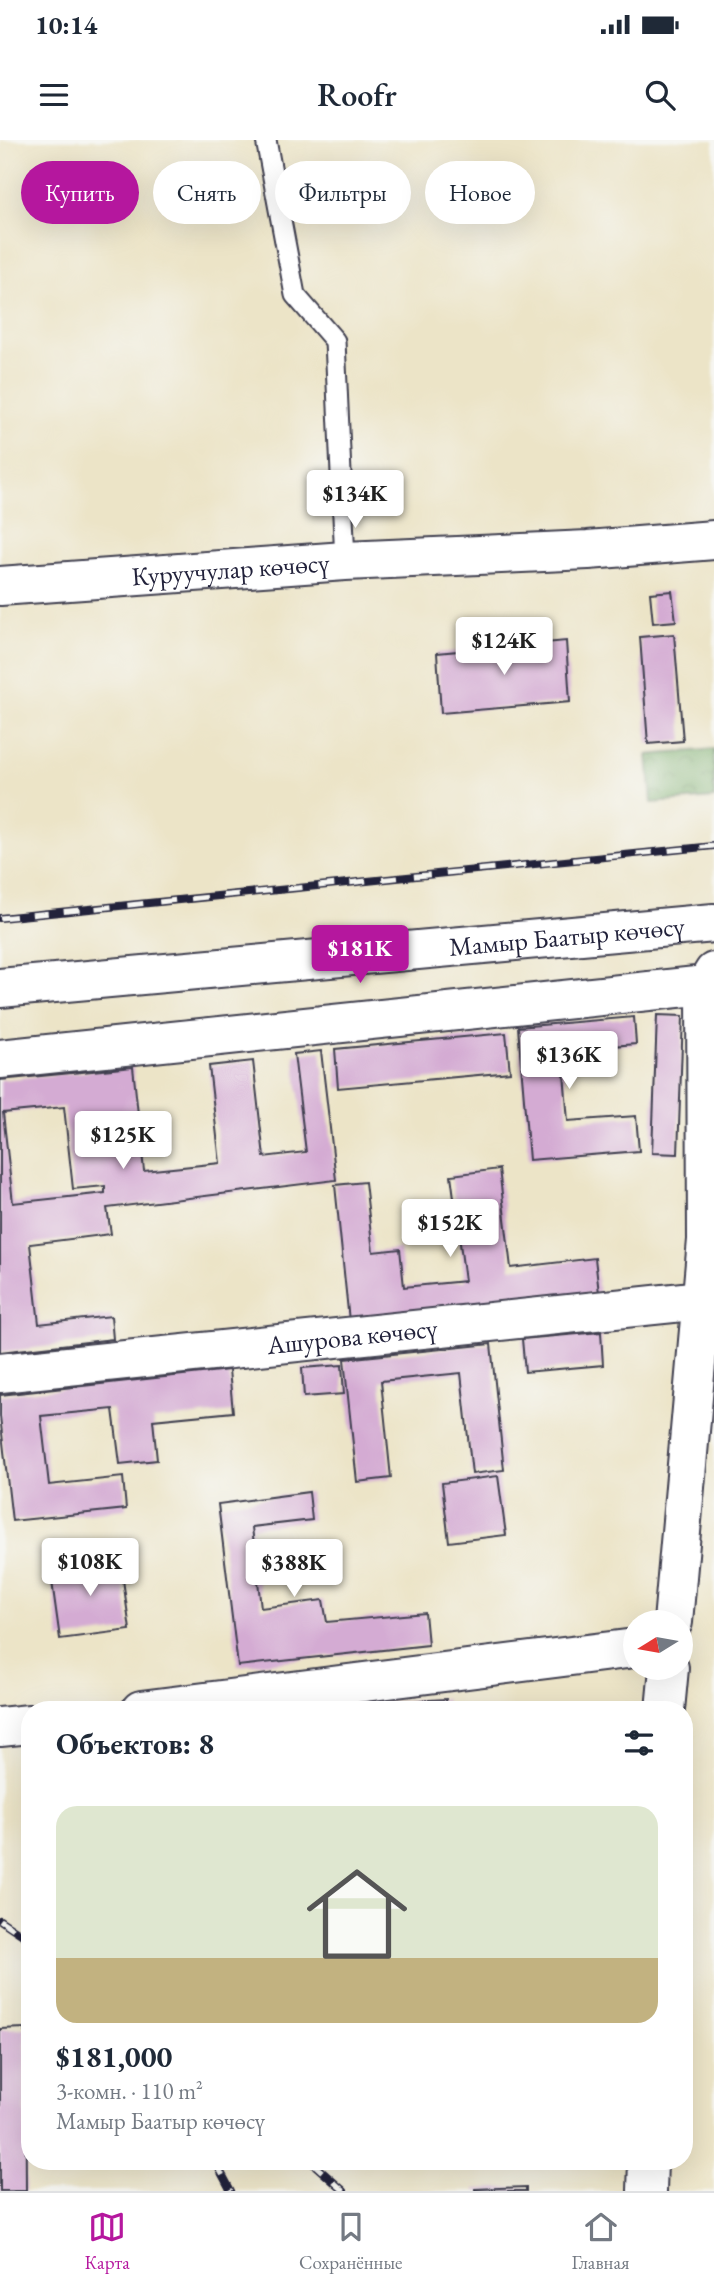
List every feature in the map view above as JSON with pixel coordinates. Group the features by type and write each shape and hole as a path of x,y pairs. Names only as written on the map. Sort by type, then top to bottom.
{"street":[{"name":"Куруучулар көчөсү","path":"0,586 345,561 588,550 714,540"},
{"name":"Мамыр Баатыр көчөсү","path":"0,988 714,923"},
{"path":"0,1059 710,979 707,1240 674,1610"},
{"name":"Ашурова көчөсү","path":"0,1373 702,1300"},
{"path":"213,1701 623,1650"},
{"path":"666,1701 668,1680"},
{"path":"0,1727 21,1725"},
{"path":"647,2191 648,2170"}],"lane":[{"path":"266,140 295,295 335,341 345,561"}],"green space":[{"path":"714,749 714,798 652,803 648,755"}],"building":[{"path":"672,591 676,621 653,623 650,593"},
{"path":"674,634 683,741 648,744 640,637"},
{"path":"566,641 570,702 441,713 437,653"},
{"path":"657,1015 683,1016 678,1154 652,1153"},
{"path":"634,1017 636,1044 562,1050 568,1121 636,1116 639,1151 529,1160 518,1027"},
{"path":"506,1033 510,1072 338,1088 335,1049"},
{"path":"321,1051 336,1180 107,1208 111,1234 30,1244 39,1324 111,1316 113,1339 0,1352 0,1080 133,1067 144,1171 220,1163 209,1066 253,1061 264,1157 306,1152 294,1054","holes":["64,1107 73,1189 105,1186 105,1193 13,1203 3,1113"]},
{"path":"499,1169 511,1268 595,1258 599,1293 349,1321 335,1185 365,1182 373,1252 400,1249 404,1287 465,1281 451,1175"},
{"path":"601,1332 603,1365 525,1372 522,1339"},
{"path":"491,1344 504,1470 472,1474 461,1373 381,1381 391,1478 357,1482 344,1359"},
{"path":"342,1365 344,1394 304,1397 302,1368"},
{"path":"229,1370 233,1412 153,1420 157,1460 120,1464 113,1409 41,1416 49,1485 123,1477 126,1509 12,1521 0,1395"},
{"path":"498,1476 506,1535 449,1542 442,1483"},
{"path":"309,1492 312,1520 252,1527 261,1608 323,1600 327,1622 425,1613 428,1645 238,1666 218,1504"},
{"path":"120,1558 130,1630 60,1639 50,1567"},
{"path":"446,1699 446,1701 411,1701"},
{"path":"21,2028 21,2170 26,2170 26,2191 0,2191 0,2029"},
{"path":"526,2187 526,2191 475,2191 475,2189"}],"railway":[{"path":"0,918 714,846"},
{"path":"0,1920 21,1934"},
{"path":"220,2170 231,2191"},
{"path":"320,2170 344,2191"}]}
